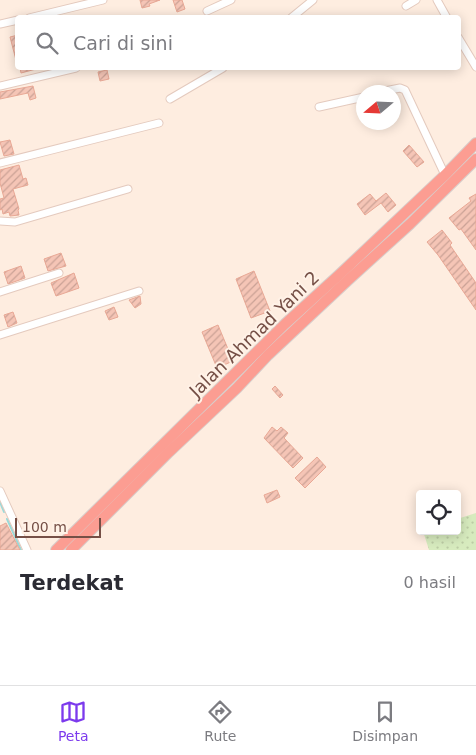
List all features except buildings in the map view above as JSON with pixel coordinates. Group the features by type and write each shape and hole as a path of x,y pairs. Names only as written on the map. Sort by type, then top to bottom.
{"highway":[{"name":"Jalan Ahmad Yani 2","path":"71,550 104,510 286,324 340,276 476,143"},
{"name":"Jalan Ahmad Yani 2","path":"56,550 104,510 238,388 268,355 410,224 476,158"}],"street":[{"path":"40,15 90,1 103,0"},
{"path":"207,11 231,0"},
{"path":"295,15 313,0"},
{"path":"406,6 416,0"},
{"path":"437,0 446,15"},
{"path":"0,24 15,21"},
{"path":"461,42 476,67"},
{"path":"0,86 68,70"},
{"path":"170,99 220,70"},
{"path":"401,88 404,90 445,175"},
{"path":"319,107 356,98"},
{"path":"0,163 159,123"},
{"path":"0,221 15,222 128,189"},
{"path":"0,292 59,273"},
{"path":"0,335 139,291"},
{"path":"0,491 27,550"}],"green space":[{"path":"476,513 476,550 429,550 424,535 461,535 461,518"}],"waterway":[{"path":"0,502 4,512"},
{"path":"7,519 21,550"}]}
